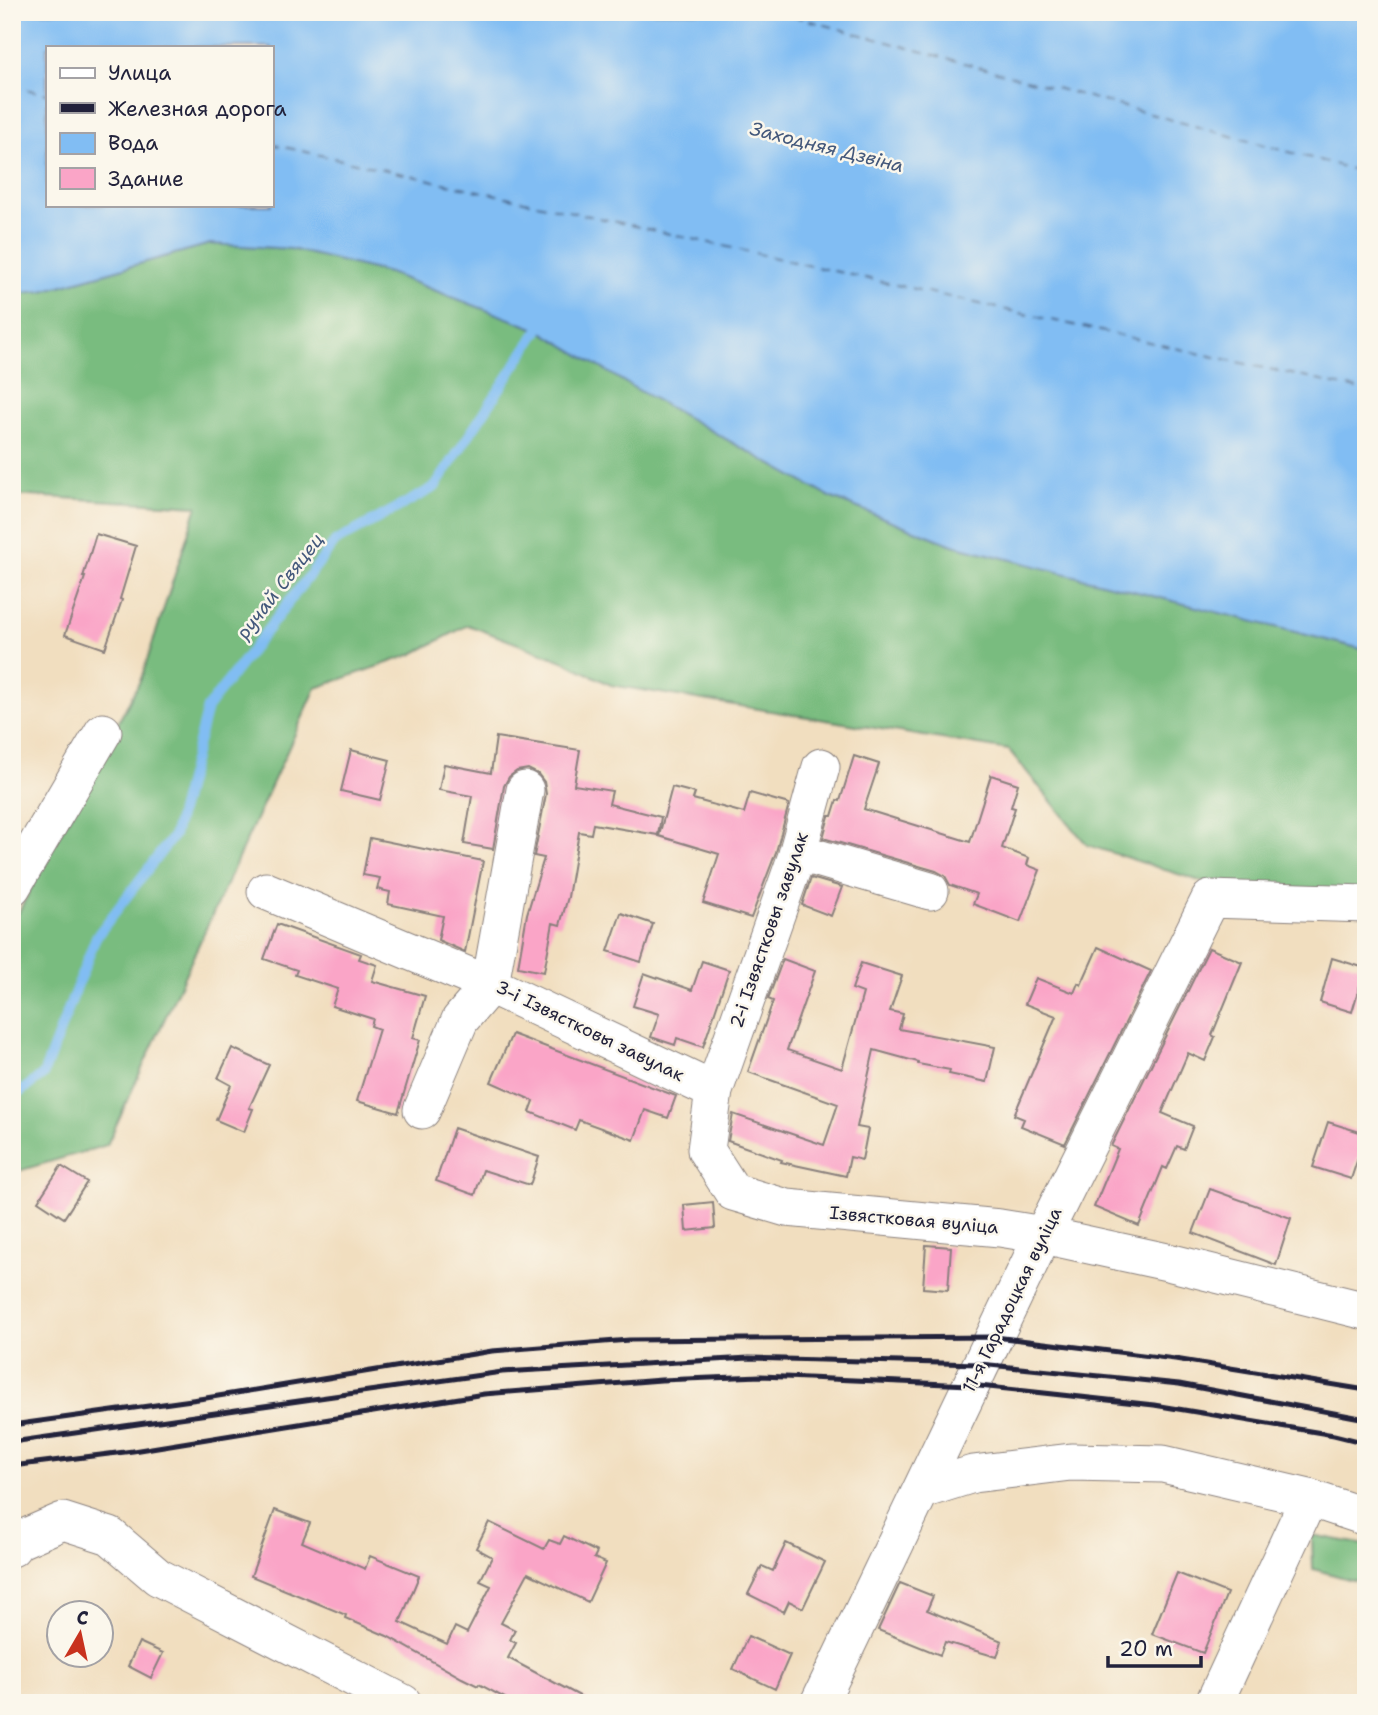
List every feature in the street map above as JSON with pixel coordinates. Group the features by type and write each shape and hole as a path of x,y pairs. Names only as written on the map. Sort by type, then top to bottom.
{"street":[{"path":"12,887 103,732"},
{"name":"2-і Ізвястковы завулак","path":"714,1091 796,858 821,767"},
{"name":"3-і Ізвястковы завулак","path":"525,790 490,985 714,1091"},
{"path":"796,858 814,857 930,891"},
{"path":"266,891 490,985 460,1020 422,1110"},
{"name":"11-я Гарадоцкая вуліца","path":"819,1703 1043,1235 1210,899 1366,904"},
{"name":"Ізвястковая вуліца","path":"714,1091 706,1150 733,1192 787,1208 1000,1228 1043,1235 1172,1263 1366,1311"},
{"path":"922,1490 973,1474 1071,1462 1163,1464 1309,1498 1366,1517"},
{"path":"1214,1703 1309,1498"},
{"path":"12,1548 17,1541 63,1521 110,1536 158,1577 403,1703"}],"green space":[{"path":"210,244 291,249 389,273 539,330 631,386 830,497 953,545 1366,650 1366,890 1231,891 1087,845 1009,750 611,685 563,661 468,625 413,654 316,688 107,1145 12,1173 12,925 141,679 197,506 12,495 12,294 42,291"},
{"path":"1312,1535 1366,1545 1366,1584 1313,1569"}],"water":[{"name":"Заходняя Дзвіна","path":"12,12 1345,12 1366,18 1366,650 953,545 830,497 631,386 539,330 389,273 291,249 210,244 42,291 12,294"}],"building":[{"path":"96,534 136,546 120,599 122,600 105,649 65,635 85,577"},
{"path":"496,737 580,750 574,785 612,791 609,804 661,817 658,835 593,824 591,834 579,832 568,897 560,925 553,923 544,972 518,967 527,914 544,858 534,856 546,794 544,782 538,774 528,769 517,771 509,777 504,786 493,849 464,844 472,796 439,790 444,764 491,773"},
{"path":"351,750 390,760 380,800 341,791"},
{"path":"854,756 879,764 864,809 970,842 991,775 1018,784 1011,807 1015,808 1002,848 1029,858 1027,865 1040,870 1020,922 973,904 977,894 950,885 945,876 936,871 823,838 829,816 832,816 837,800 840,801"},
{"path":"672,787 695,793 693,799 744,813 750,793 789,804 776,852 751,918 703,903 719,854 659,836"},
{"path":"370,838 483,861 465,952 438,940 443,916 388,904 390,892 377,889 380,878 363,875"},
{"path":"811,878 842,887 831,916 802,905"},
{"path":"621,913 653,924 641,962 608,951"},
{"path":"277,924 361,954 359,959 377,965 372,981 425,996 413,1038 420,1040 398,1113 357,1101 379,1029 371,1026 373,1019 332,1006 338,989 295,975 297,970 264,959"},
{"path":"1098,947 1151,971 1065,1144 1021,1126 1024,1119 1014,1115 1056,1016 1025,1004 1036,978 1074,993 1078,983 1081,985"},
{"path":"1209,948 1242,962 1212,1035 1215,1037 1205,1061 1188,1053 1162,1113 1193,1126 1184,1149 1177,1146 1167,1169 1163,1167 1139,1226 1094,1207 1118,1149 1111,1146"},
{"path":"1332,958 1365,968 1352,1012 1320,1002"},
{"path":"783,959 815,971 787,1050 842,1069 863,993 852,989 861,963 902,976 890,1011 903,1014 899,1029 995,1047 987,1082 949,1074 950,1070 918,1064 874,1050 857,1127 868,1129 862,1160 850,1157 846,1176 781,1162 782,1160 728,1141 733,1114 824,1145 838,1104 748,1072 773,1001 768,999"},
{"path":"702,961 729,970 703,1047 677,1038 675,1045 651,1037 659,1014 633,1006 644,973 692,990"},
{"path":"512,1034 676,1096 668,1118 645,1110 634,1140 579,1120 575,1130 530,1112 534,1101 491,1082"},
{"path":"232,1048 269,1065 249,1108 253,1109 244,1132 216,1120 231,1085 218,1078"},
{"path":"1328,1122 1366,1134 1351,1179 1313,1167"},
{"path":"454,1128 539,1157 530,1185 483,1170 475,1195 436,1181"},
{"path":"61,1166 87,1182 64,1218 38,1201"},
{"path":"1210,1189 1291,1218 1276,1265 1193,1233"},
{"path":"713,1202 715,1228 686,1231 684,1205"},
{"path":"926,1245 951,1247 948,1290 923,1288"},
{"path":"275,1510 310,1523 302,1542 365,1569 370,1556 419,1576 400,1622 447,1644 455,1627 467,1633 491,1586 480,1581 492,1557 476,1548 489,1522 544,1549 549,1540 560,1544 564,1536 597,1552 594,1558 606,1563 588,1602 528,1573 501,1623 515,1630 510,1640 516,1643 508,1658 593,1703 514,1703 462,1678 387,1636 345,1618 346,1615 251,1576"},
{"path":"786,1543 825,1562 803,1608 789,1601 784,1612 748,1594 762,1566 773,1571"},
{"path":"1177,1573 1227,1593 1203,1653 1152,1634"},
{"path":"900,1583 933,1596 927,1610 1002,1641 997,1657 945,1642 940,1655 878,1630"},
{"path":"748,1636 790,1655 775,1689 733,1669"},
{"path":"139,1642 163,1653 151,1678 128,1666"}],"waterway":[{"name":"ручай Свяцец","path":"12,1098 43,1075 96,937 174,835 207,708 335,542 435,487 545,320"}],"ferry route":[{"path":"778,12 1366,173"},
{"path":"12,86 46,94"},
{"path":"273,144 1366,391"}],"railway":[{"path":"12,1425 206,1398 492,1351 629,1340 995,1337 1175,1359 1366,1390"},
{"path":"12,1442 502,1372 749,1358 980,1364 1179,1384 1366,1419"},
{"path":"12,1466 133,1451 484,1394 661,1380 761,1376 970,1385 1154,1405 1334,1435 1366,1443"}]}
